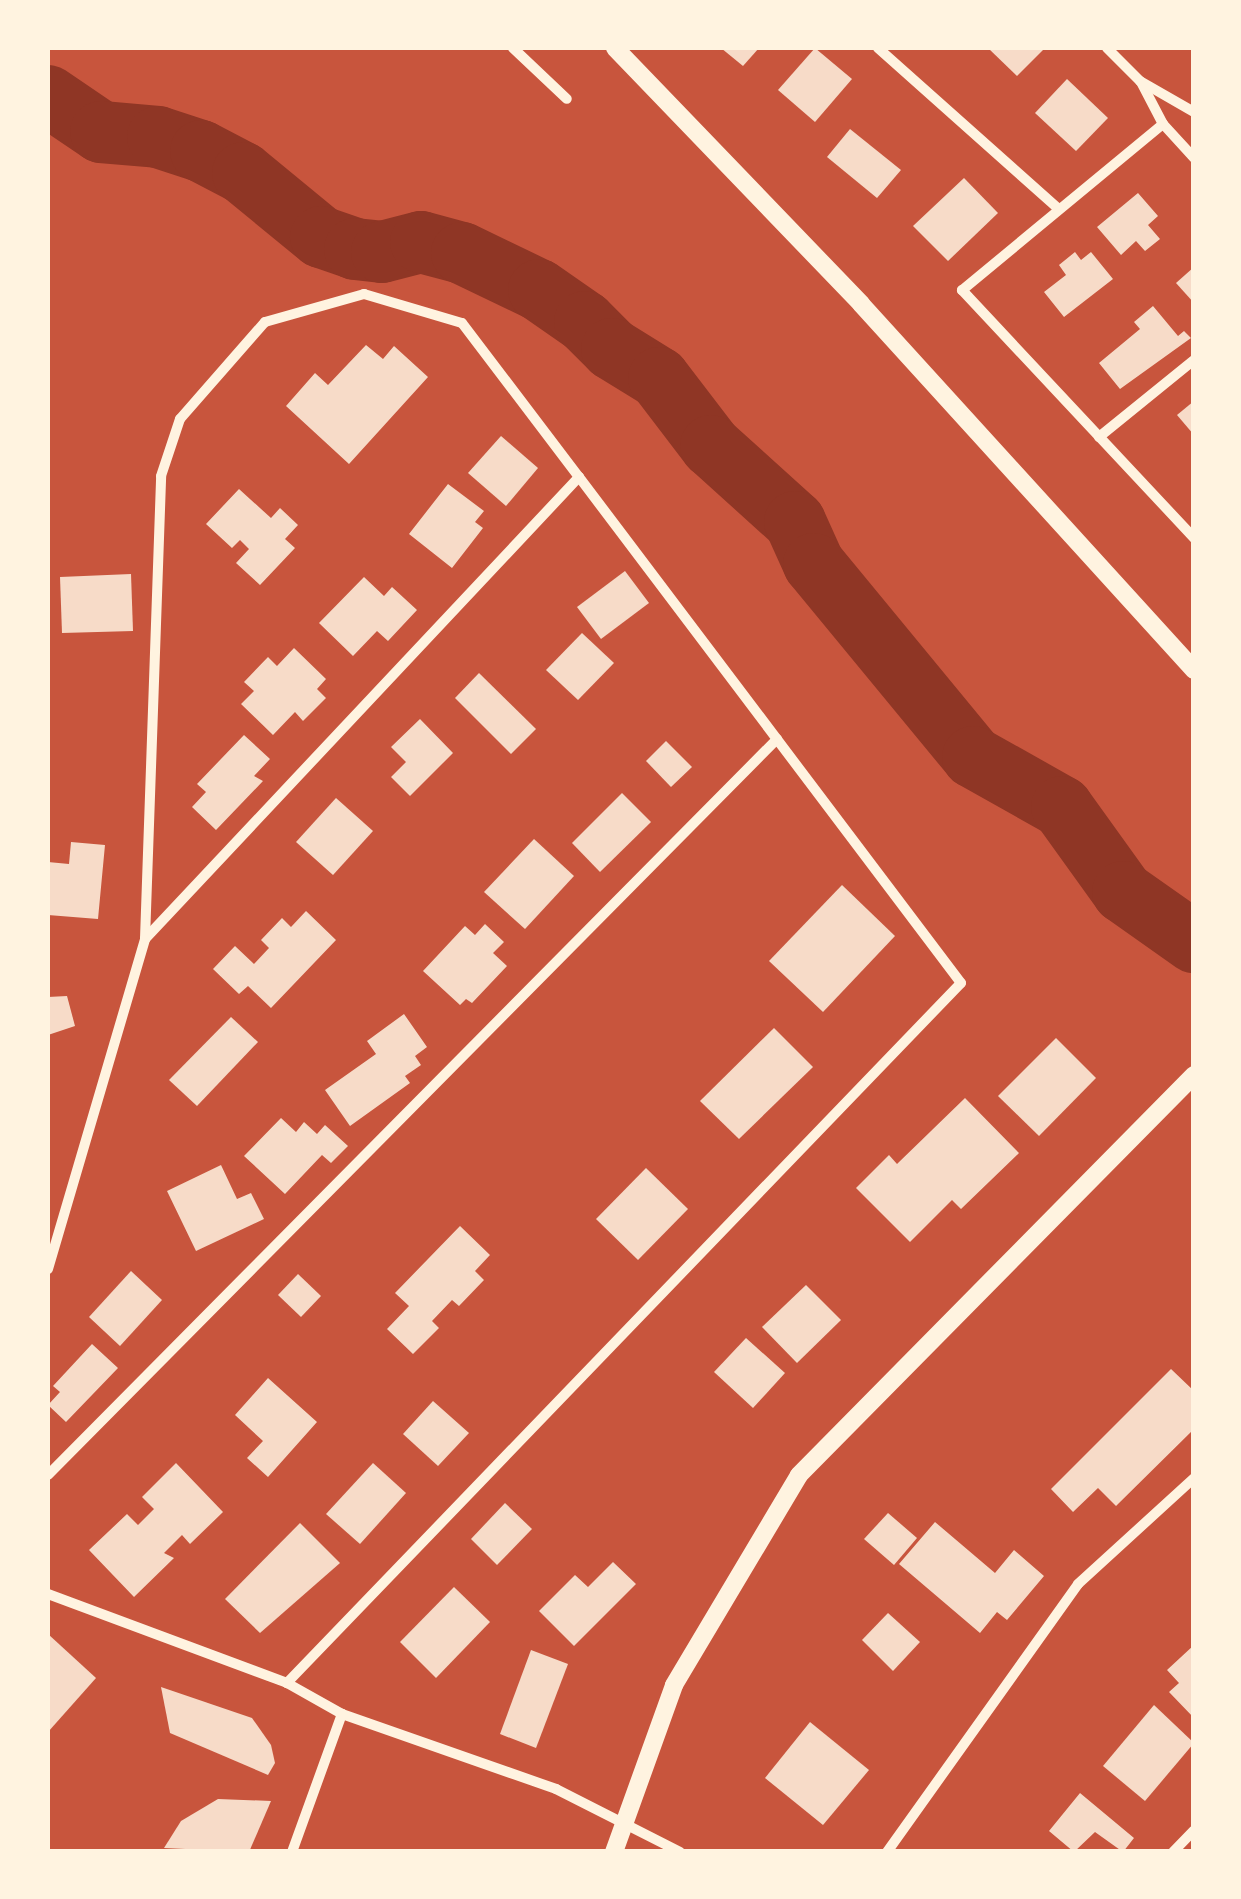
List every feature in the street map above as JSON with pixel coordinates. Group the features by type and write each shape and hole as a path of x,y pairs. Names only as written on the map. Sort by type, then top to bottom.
{"street":[{"path":"513,48 567,100"},
{"path":"615,48 861,304 1194,670"},
{"path":"878,48 1060,209"},
{"path":"1107,48 1140,81 1194,112"},
{"path":"1140,81 1163,124 1194,158"},
{"path":"1163,124 962,290 1194,538"},
{"path":"48,1269 144,940 162,476 180,419 265,322 364,294 462,324 960,983 287,1683"},
{"path":"1099,436 1194,360"},
{"path":"144,940 579,477"},
{"path":"48,1475 776,739"},
{"path":"614,1852 659,1728 719,1599 799,1475 1194,1076"},
{"path":"887,1852 1078,1584 1194,1478"},
{"path":"48,1594 287,1683 342,1714 556,1789 680,1852"},
{"path":"292,1852 342,1714"},
{"path":"1174,1852 1194,1830"}],"building":[{"path":"721,48 759,48 743,66"},
{"path":"815,48 852,79 815,122 778,90"},
{"path":"988,48 1045,48 1017,76"},
{"path":"1067,79 1108,118 1076,151 1035,113"},
{"path":"850,129 901,170 877,198 827,157"},
{"path":"964,178 998,213 948,261 913,226"},
{"path":"1138,193 1158,216 1148,225 1160,239 1145,251 1136,241 1121,255 1097,227"},
{"path":"1075,252 1081,260 1091,252 1113,279 1064,317 1044,292 1066,275 1059,265"},
{"path":"1194,267 1194,303 1176,283"},
{"path":"1153,306 1178,336 1184,331 1191,338 1120,389 1099,363 1140,329 1134,322"},
{"path":"366,345 383,359 394,346 428,377 349,464 286,406 315,373 328,385"},
{"path":"1194,401 1194,435 1177,415"},
{"path":"501,436 538,468 506,506 468,473"},
{"path":"448,484 484,511 475,522 483,528 452,568 409,534"},
{"path":"239,489 271,518 280,508 298,525 285,539 295,548 260,585 236,563 249,549 240,540 232,548 206,524"},
{"path":"625,571 649,603 601,639 577,607"},
{"path":"131,574 133,631 62,633 60,577"},
{"path":"364,577 384,596 392,587 417,610 388,641 377,631 353,656 319,623"},
{"path":"582,633 614,663 578,700 546,670"},
{"path":"294,648 326,679 317,689 326,698 303,721 295,712 273,735 241,704 254,691 244,682 268,657 277,666"},
{"path":"479,673 536,729 511,754 455,698"},
{"path":"420,719 453,753 410,796 391,777 406,762 391,747"},
{"path":"244,735 270,759 254,776 263,781 216,830 192,807 206,792 197,784"},
{"path":"666,741 692,767 671,787 646,761"},
{"path":"622,793 651,822 600,872 572,843"},
{"path":"336,798 373,831 333,875 296,842"},
{"path":"534,839 574,876 525,929 484,892"},
{"path":"71,842 105,845 98,919 48,915 48,862 69,864"},
{"path":"842,885 895,936 823,1012 769,961"},
{"path":"306,911 336,940 271,1008 248,986 239,994 213,969 235,946 254,964 269,948 261,940 282,918 291,927"},
{"path":"485,924 504,942 493,953 507,966 472,1003 466,999 460,1005 423,971 465,926 475,935"},
{"path":"67,996 75,1026 48,1035 48,997"},
{"path":"404,1014 427,1047 415,1056 421,1065 405,1076 410,1083 350,1126 325,1090 376,1054 367,1041"},
{"path":"231,1017 258,1042 197,1106 169,1080"},
{"path":"774,1028 813,1067 739,1139 700,1101"},
{"path":"1056,1038 1096,1078 1039,1136 998,1096"},
{"path":"965,1098 1019,1153 961,1209 952,1200 910,1242 856,1188 889,1155 897,1164"},
{"path":"281,1118 296,1132 304,1122 317,1134 325,1125 348,1146 331,1163 322,1155 285,1194 244,1156"},
{"path":"221,1165 237,1199 251,1193 264,1219 196,1251 167,1191"},
{"path":"646,1168 688,1209 638,1260 596,1219"},
{"path":"460,1226 490,1255 475,1271 484,1280 459,1306 452,1300 432,1321 439,1328 413,1354 387,1329 409,1306 395,1293"},
{"path":"131,1271 162,1300 120,1346 89,1317"},
{"path":"298,1274 321,1296 301,1317 278,1295"},
{"path":"806,1285 841,1320 797,1363 762,1327"},
{"path":"746,1338 785,1373 753,1408 714,1372"},
{"path":"92,1344 118,1368 66,1422 48,1405 60,1392 53,1386"},
{"path":"1171,1369 1194,1391 1194,1429 1116,1506 1098,1488 1073,1512 1051,1489"},
{"path":"268,1378 317,1422 268,1477 247,1458 263,1441 235,1415"},
{"path":"433,1401 469,1433 438,1466 403,1434"},
{"path":"176,1463 223,1512 190,1544 182,1535 164,1553 174,1558 134,1597 89,1550 127,1514 138,1525 154,1509 142,1497"},
{"path":"373,1463 406,1493 360,1544 326,1514"},
{"path":"505,1503 532,1529 497,1565 471,1539"},
{"path":"888,1513 917,1538 894,1565 864,1539"},
{"path":"935,1522 995,1573 1014,1550 1044,1576 1007,1620 997,1612 980,1633 899,1564"},
{"path":"300,1523 340,1563 260,1633 225,1599"},
{"path":"613,1562 636,1584 574,1646 539,1611 575,1575 588,1587"},
{"path":"454,1587 490,1622 436,1678 400,1642"},
{"path":"888,1613 920,1642 893,1671 862,1640"},
{"path":"48,1634 96,1678 48,1732"},
{"path":"1194,1645 1194,1718 1169,1692 1179,1683 1167,1670"},
{"path":"531,1650 568,1664 536,1748 500,1734"},
{"path":"161,1687 252,1718 271,1745 275,1763 268,1775 170,1733"},
{"path":"1154,1705 1194,1743 1145,1801 1103,1766"},
{"path":"810,1722 869,1770 823,1825 765,1778"},
{"path":"1080,1793 1134,1838 1123,1852 1095,1832 1074,1852 1049,1831"},
{"path":"218,1799 271,1801 249,1852 164,1848 181,1821"}],"waterway":[{"path":"48,96 101,132 158,137 201,151 243,173 321,237 355,249 382,252 421,242 462,253 539,290 585,322 612,349 659,378 711,446 795,522 814,564 973,757 1062,807 1123,892 1194,942"}]}
